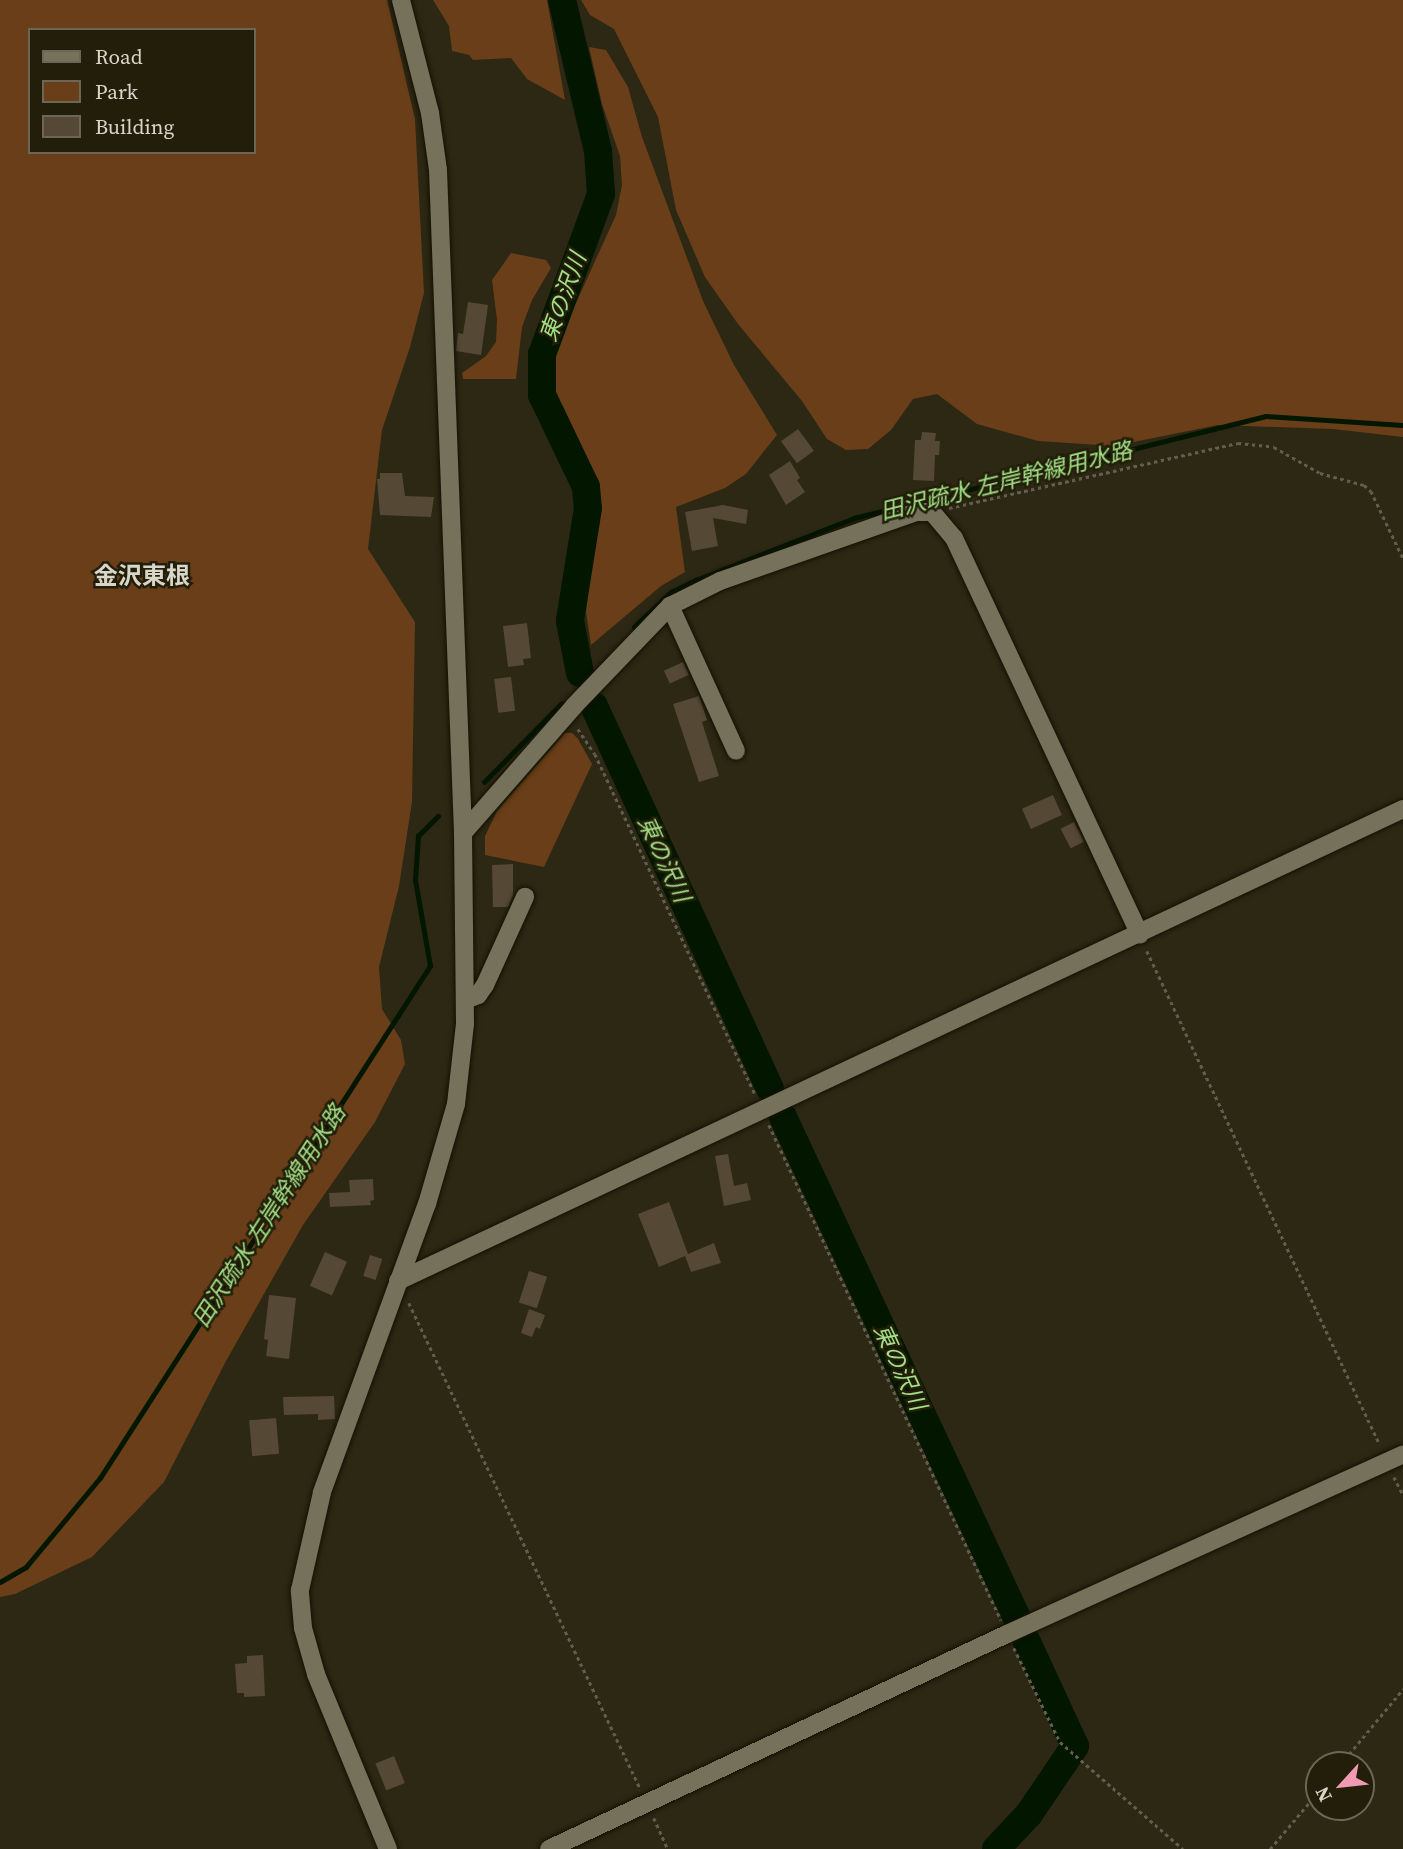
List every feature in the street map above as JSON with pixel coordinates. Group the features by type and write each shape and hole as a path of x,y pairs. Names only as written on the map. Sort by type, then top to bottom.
{"street":[{"path":"388,1849 316,1674 303,1628 300,1590 322,1492 427,1204 456,1104 465,1000 463,833 438,170 430,113 401,0"},
{"path":"463,833 568,714 670,606 720,581 916,512 933,512 954,538 1140,935"},
{"path":"670,606 736,751"},
{"path":"398,1281 1140,935 1403,809"},
{"path":"465,1000 478,995 485,985 525,897"},
{"path":"549,1849 646,1801 1007,1634 1395,1458"}],"path":[{"path":"933,512 996,494 1238,443 1274,447 1320,473 1364,485 1371,491 1403,558"},
{"path":"568,714 595,754 1060,1742 1183,1849"},
{"path":"1140,935 1395,1458 1403,1495"},
{"path":"398,1281 668,1849"},
{"path":"1352,1751 1403,1689"},
{"path":"1270,1849 1305,1808"}],"green space":[{"path":"0,0 387,0 415,119 424,293 410,347 382,430 368,549 415,622 412,802 399,886 379,967 382,1009 401,1040 405,1064 375,1122 303,1225 226,1361 164,1482 92,1557 15,1594 0,1597"},
{"path":"433,0 547,0 565,100 527,79 511,58 473,60 469,55 452,51 449,26"},
{"path":"581,0 1403,0 1403,437 1333,429 1218,425 1114,446 1038,441 977,424 937,394 913,399 891,430 868,449 846,450 827,439 802,401 738,324 705,277 676,210 658,117 614,29 590,15"},
{"path":"589,47 606,50 628,87 642,137 703,301 734,365 777,435 746,474 725,488 676,507 685,572 661,586 591,645 586,612 599,498 594,473 561,411 554,390 552,366 561,336 616,215 622,185 620,156 602,104"},
{"path":"511,253 546,260 551,268 532,300 522,327 516,379 463,379 462,373 486,356 496,342 497,320 492,280"},
{"path":"565,733 572,733 578,739 592,764 544,867 485,855 485,836 497,811"}],"building":[{"path":"468,302 488,305 481,355 456,351 458,333 463,334"},
{"path":"798,429 814,451 797,463 781,441"},
{"path":"922,432 936,433 935,441 940,441 939,455 935,455 934,481 913,480 915,440 921,440"},
{"path":"790,461 805,492 786,505 769,475"},
{"path":"380,473 402,473 405,496 434,497 431,517 380,515 377,479 380,479"},
{"path":"723,505 748,510 746,524 713,518 718,546 692,551 685,512"},
{"path":"527,623 531,658 523,659 524,665 508,667 503,626"},
{"path":"683,662 689,675 670,684 664,671"},
{"path":"511,677 515,711 498,713 494,679"},
{"path":"699,696 707,720 702,722 719,776 699,782 673,704"},
{"path":"1053,795 1062,815 1031,829 1022,809"},
{"path":"1074,822 1084,842 1071,848 1061,829"},
{"path":"513,864 513,895 508,907 493,907 492,865"},
{"path":"728,1154 734,1186 747,1183 751,1200 724,1206 715,1156"},
{"path":"373,1179 374,1200 370,1201 371,1205 330,1207 329,1193 350,1192 349,1180"},
{"path":"669,1202 688,1254 714,1243 721,1263 691,1272 685,1256 659,1267 638,1214"},
{"path":"325,1252 347,1262 332,1296 310,1286"},
{"path":"370,1255 382,1259 376,1280 363,1276"},
{"path":"529,1271 547,1277 537,1308 519,1302"},
{"path":"269,1295 296,1298 289,1359 266,1356 268,1340 264,1339"},
{"path":"529,1309 545,1315 540,1329 536,1327 532,1337 521,1333"},
{"path":"334,1396 335,1419 318,1420 318,1414 284,1415 283,1397"},
{"path":"276,1418 279,1454 252,1456 249,1420"},
{"path":"263,1655 265,1696 244,1697 244,1693 237,1693 235,1664 247,1663 247,1656"},
{"path":"394,1756 405,1783 386,1790 375,1763"}],"waterway":[{"name":"東の沢川","path":"562,0 598,151 601,194 542,354 542,395 586,487 588,508 570,621 580,673"},
{"name":"田沢疏水 左岸幹線用水路","path":"634,627 671,592 854,518 1266,416 1403,425"},
{"name":"田沢疏水 左岸幹線用水路","path":"484,782 561,704"},
{"name":"東の沢川","path":"594,706 770,1088"},
{"name":"田沢疏水 左岸幹線用水路","path":"0,1582 26,1567 100,1478 430,966 415,880 418,836 438,816"},
{"name":"東の沢川","path":"783,1117 1017,1618"},
{"name":"東の沢川","path":"996,1849 1029,1814 1075,1746 1027,1642"}],"district":[{"name":"金沢東根","path":"142,576"}]}
